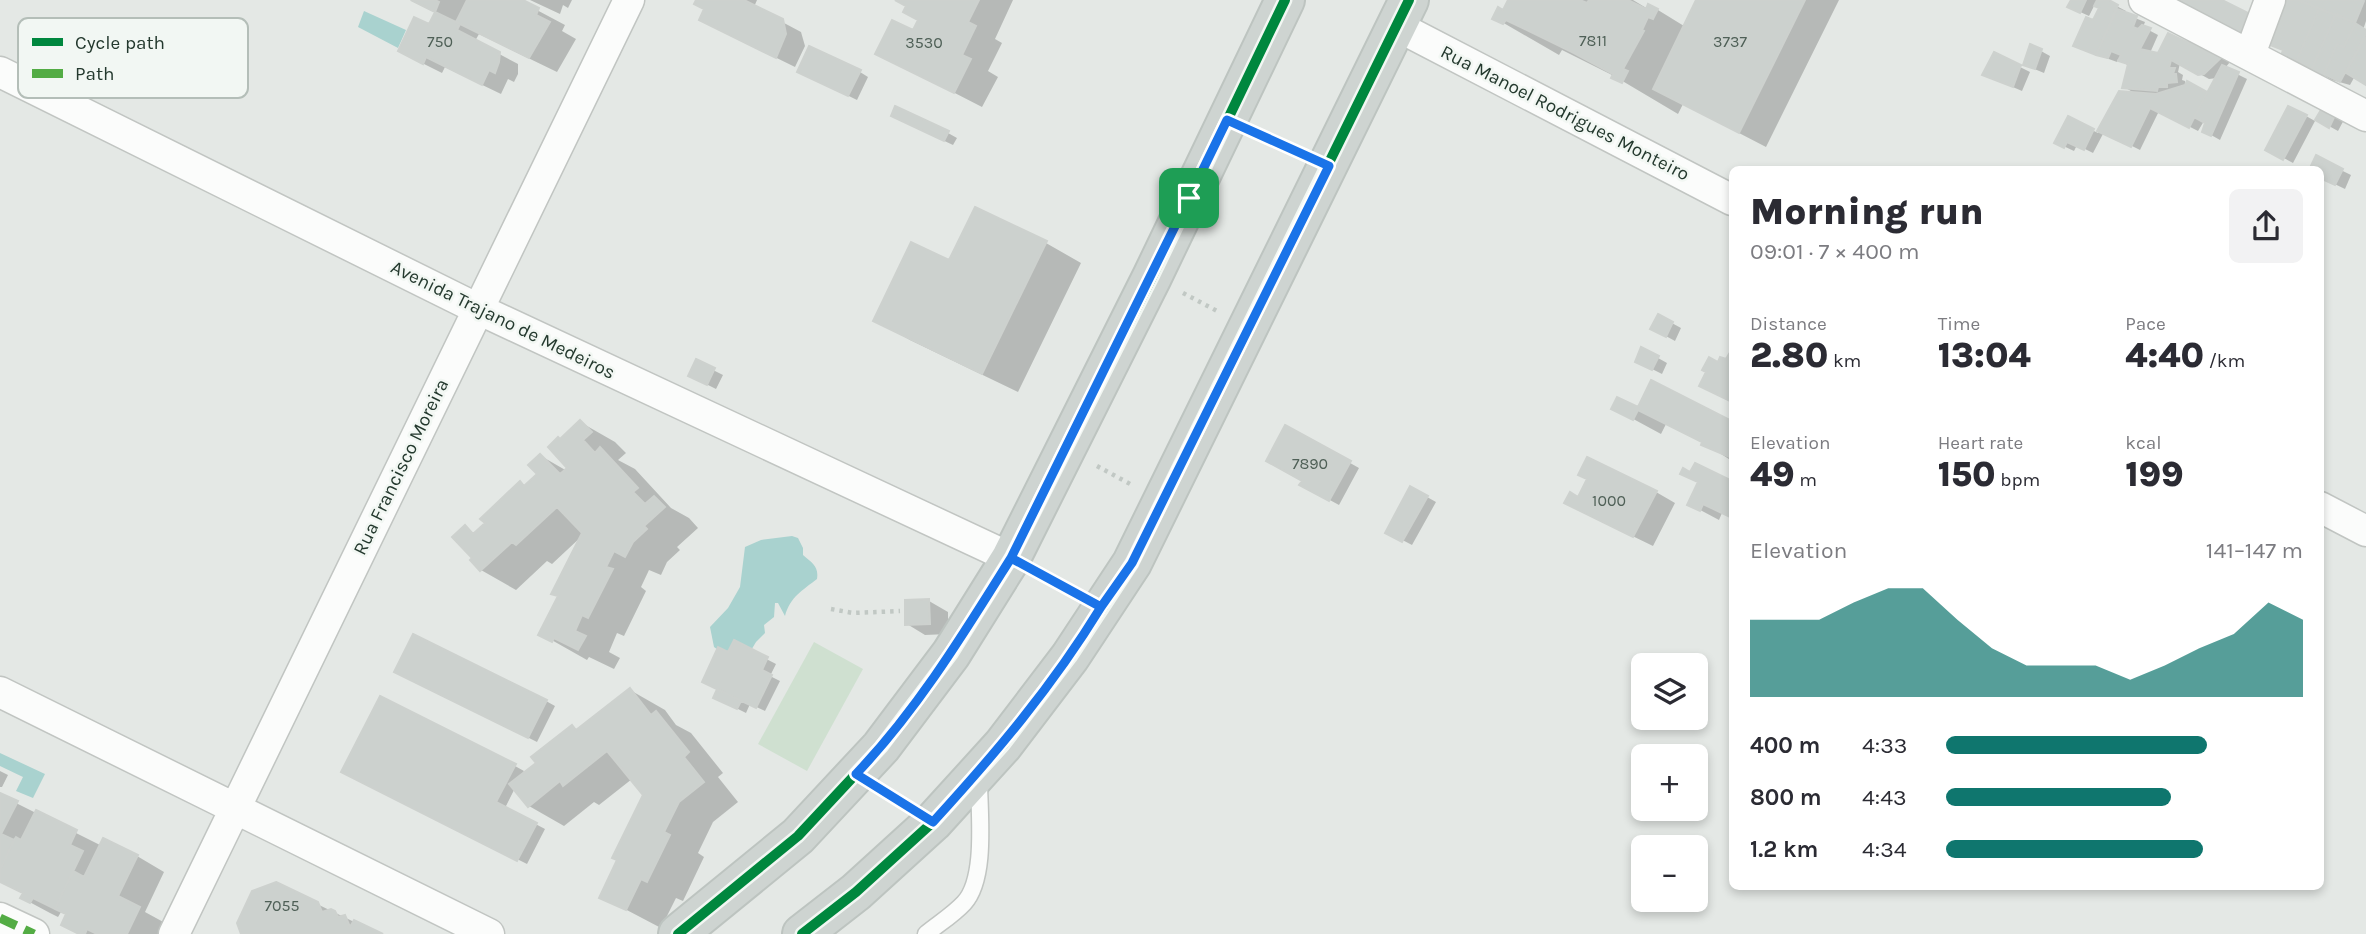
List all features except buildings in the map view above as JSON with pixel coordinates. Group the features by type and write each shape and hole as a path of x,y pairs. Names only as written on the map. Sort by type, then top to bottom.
{"main road":[{"path":"678,934 798,836 881,747 951,654 1011,558 1152,277 1285,0"},
{"path":"802,934 856,892 933,822 1003,746 1070,657 1132,563 1403,13"}],"street":[{"name":"Rua Francisco Moreira","path":"174,934 629,0"},
{"path":"2144,0 2366,116"},
{"path":"2250,54 2270,0"},
{"name":"Rua Manoel Rodrigues Monteiro","path":"1403,13 1729,198"},
{"name":"Avenida Trajano de Medeiros","path":"0,72 18,81"},
{"name":"Avenida Trajano de Medeiros","path":"52,98 478,309 1011,558"},
{"path":"2324,509 2366,531"},
{"path":"0,692 489,934"},
{"path":"0,918 34,934"}],"lane":[{"path":"926,934 965,903 974,887 978,866 979,772"}],"path":[{"path":"1227,120 1329,166"},
{"path":"1152,277 1249,327"},
{"path":"1065,449 1162,502"},
{"path":"1011,558 1101,607"},
{"path":"831,609 853,612 900,611"},
{"path":"856,774 933,822"}],"green space":[{"path":"814,642 863,669 807,771 758,744"}],"water":[{"path":"364,11 406,30 398,48 358,27"},
{"path":"792,536 798,538 803,555 816,568 817,579 794,599 785,616 778,603 775,603 774,617 764,625 765,633 750,652 721,652 714,647 710,627 728,608 740,587 745,547 761,540"},
{"path":"0,753 45,774 33,798 16,791 23,777 0,766"}],"marked path":[{"path":"0,918 34,934"}],"cycle path":[{"path":"678,934 798,836 881,747 951,654 1011,558 1152,277 1285,0"},
{"path":"802,934 856,892 933,822 1003,745 1070,657 1132,563 1409,0"}],"route":[{"path":"1189,198 1011,558 1101,607 1070,657 1003,746 933,822 856,774 881,747 951,654 1011,558 1101,607 1132,563 1329,166 1227,120 1189,198"}]}
